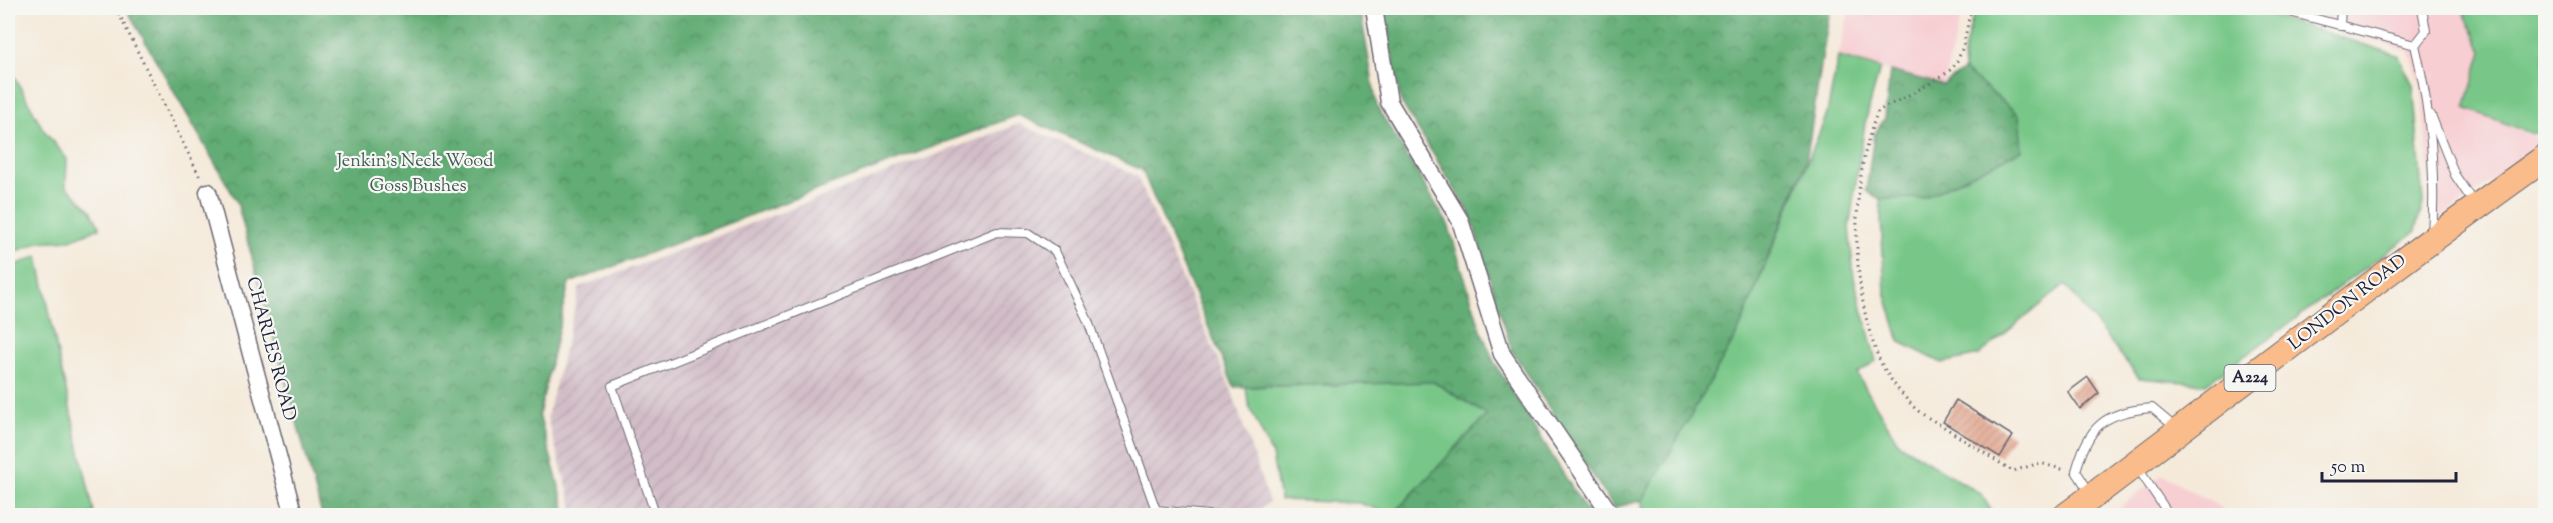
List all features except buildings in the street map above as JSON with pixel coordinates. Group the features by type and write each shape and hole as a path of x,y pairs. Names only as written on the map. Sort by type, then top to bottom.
{"main road":[{"name":"LONDON ROAD","path":"2066,516 2432,238 2546,157"}],"street":[{"path":"1374,8 1389,102 1460,220 1502,354 1612,516"},
{"name":"CHARLES ROAD","path":"208,192 294,516"}],"lane":[{"path":"2275,8 2415,45"},
{"path":"2340,26 2341,8"},
{"path":"2422,8 2426,31 2415,45 2427,103 2433,172 2432,238"},
{"path":"2427,103 2455,175 2476,207"},
{"path":"656,516 612,386 997,232 1028,233 1055,251 1088,321 1154,513 1218,516"},
{"path":"2092,496 2076,471 2084,444 2106,418 2129,410 2152,408 2180,431"},
{"path":"2135,464 2170,516"}],"path":[{"path":"116,8 208,192"},
{"path":"1971,8 1961,50 1954,67 1906,97 1878,111 1867,137 1856,214 1864,309 1876,352 1894,385 1913,407 2013,471 2040,463 2076,471"}],"shaded area":[{"path":"1850,8 1963,8 1943,85 1838,57"},
{"path":"2267,8 2462,8 2482,51 2465,108 2545,141 2430,226 2432,203 2421,85 2409,51"},
{"path":"1019,124 1137,176 1231,389 1269,502 1250,516 575,515 547,418 580,287"},
{"path":"2163,474 2233,515 2108,516"}],"green space":[{"name":"Goss Bushes","path":"126,8 1360,8 1377,107 1448,224 1481,330 1494,362 1589,515 1392,515 1487,415 1434,382 1234,387 1142,170 1018,115 569,283 539,415 567,515 322,515 237,202"},
{"path":"1383,8 1830,8 1806,162 1738,332 1643,500 1614,508 1512,351 1470,214 1401,102"},
{"path":"1975,8 2247,8 2398,55 2413,85 2423,203 2416,231 2206,384 2139,378 2065,284 1979,355 1942,363 1900,342 1885,292 1880,199 1924,198 2019,115 1964,70 1963,55"},
{"path":"2462,8 2545,8 2545,125 2533,134 2465,108 2482,51"},
{"path":"1838,57 1880,68 1865,123 1849,228 1854,278 1876,361 1857,374 1899,444 1981,494 1994,515 1644,516 1643,500 1738,332 1827,114"},
{"path":"8,64 43,129 67,159 66,186 91,210 100,228 70,240 39,242 8,255"},
{"path":"1964,70 2019,115 2022,150 1924,198 1880,199 1866,191 1874,135 1885,118 1890,71 1943,85"},
{"path":"38,256 94,512 88,515 8,515 8,268"},
{"path":"1434,382 1487,415 1392,515 1359,503 1280,500 1272,455 1248,403 1246,387"}],"park label":[{"name":"Jenkin's Neck Wood","path":"415,162"}]}
